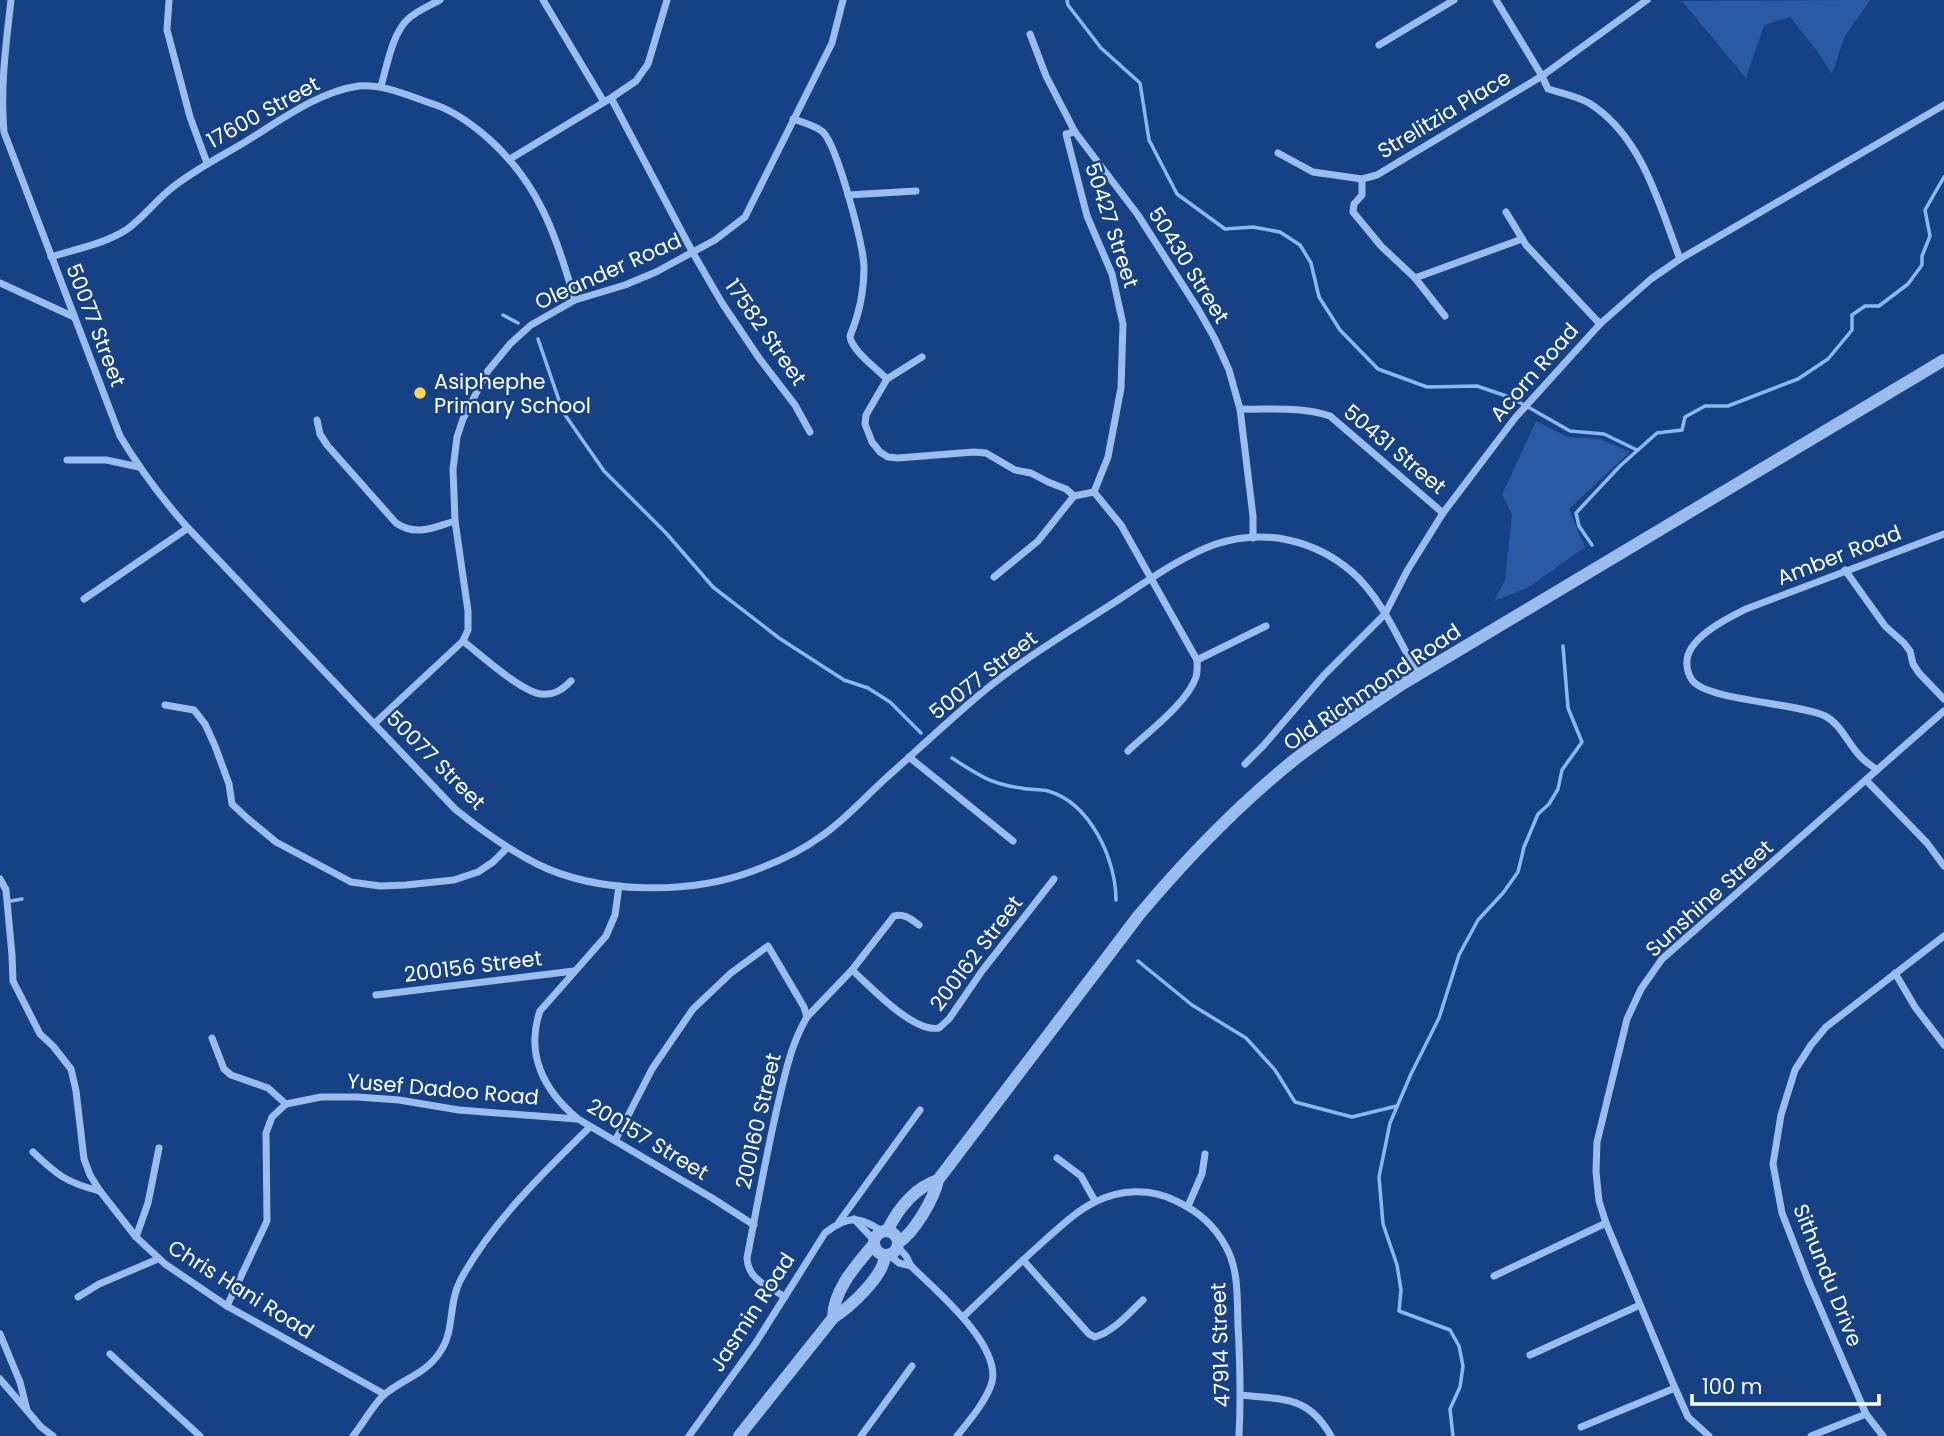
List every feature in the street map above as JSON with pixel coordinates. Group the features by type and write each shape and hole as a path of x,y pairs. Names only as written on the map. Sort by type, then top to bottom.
{"street":[{"path":"169,0 167,30 190,117 207,163"},
{"path":"381,86 391,50 402,25 440,0"},
{"name":"17582 Street","path":"543,0 607,100 743,336 796,405 810,432"},
{"path":"510,159 636,81 648,64 667,0"},
{"name":"Oleander Road","path":"463,641 468,630 468,611 455,521 453,469 457,437 463,419 487,372 510,344 531,325 575,300 625,285 656,272 715,240 745,217 832,43 843,0"},
{"path":"1379,45 1454,0"},
{"path":"1496,0 1542,76"},
{"name":"Strelitzia Place","path":"1362,179 1377,175 1542,76 1647,0"},
{"name":"50077 Street","path":"9,1 2,110 4,132 120,436 139,467 188,528 455,809 507,848 539,865 566,876 619,886 689,886 730,878 762,867 820,837 974,699 1019,664 1152,578 1217,544 1253,538 1282,538 1314,547 1353,573 1385,614 1418,675"},
{"name":"50430 Street","path":"1030,34 1046,76 1075,132 1138,215 1198,309 1229,370 1240,409 1253,516 1253,538"},
{"path":"0,39 6,48"},
{"name":"Strelitzia Place","path":"1542,76 1548,89 1587,102 1605,115 1624,135 1638,156 1680,259"},
{"name":"17600 Street","path":"51,257 115,236 141,217 171,188 207,163 321,98 345,89 381,86 445,108 471,123 510,159 545,212 575,300"},
{"name":"Acorn Road","path":"1245,764 1332,667 1385,614 1407,571 1443,513 1515,418 1600,324 1651,279 1680,259 1944,105"},
{"path":"793,119 821,131 832,146 848,195 864,267 860,306 850,341 887,379"},
{"name":"50427 Street","path":"1075,132 1066,134 1087,216 1112,274 1123,324 1121,388 1108,457 1094,492"},
{"path":"1278,153 1313,172 1362,179 1362,195 1354,204 1353,212 1381,246 1415,278 1445,316"},
{"path":"848,195 916,191"},
{"path":"1506,212 1522,239 1600,324"},
{"path":"1415,278 1522,239"},
{"path":"0,283 74,317"},
{"path":"922,357 887,379 866,415 865,424 872,442 880,452 888,457 898,458 986,453 1016,470 1031,473 1066,489 1074,496"},
{"name":"Old Richmond Road","path":"739,1436 833,1318 851,1304 878,1274 892,1250 907,1236 919,1219 936,1190 938,1180 1139,915 1174,873 1215,831 1294,761 1342,725 1418,675 1944,360"},
{"name":"50431 Street","path":"1240,409 1296,409 1330,416 1443,513"},
{"path":"317,420 320,434 327,445 396,523 405,529 419,531 455,521"},
{"path":"67,460 106,460 139,467"},
{"path":"995,577 1038,541 1074,496 1094,492 1121,525 1197,660 1198,674 1172,711 1128,751"},
{"path":"84,599 188,528"},
{"name":"Amber Road","path":"1877,770 1861,758 1832,720 1824,715 1742,699 1700,686 1692,680 1686,660 1693,646 1717,625 1746,608 1944,534"},
{"path":"1845,570 1885,625 1909,651 1919,673 1944,699"},
{"path":"1197,660 1266,626"},
{"path":"375,723 463,641 530,690 553,694 571,681"},
{"path":"165,705 194,710 205,724 229,784 232,804 276,842 351,882 393,886 454,880 478,872 507,848"},
{"name":"Sunshine Street","path":"1709,1436 1688,1417 1606,1223 1598,1191 1597,1142 1628,1019 1641,989 1662,959 1944,712"},
{"path":"909,757 1013,841"},
{"path":"1866,780 1927,843 1944,866"},
{"name":"Chris Hani Road","path":"0,878 6,890 13,981 40,1034 71,1069 85,1159 100,1192 136,1237 158,1259 227,1306 384,1394"},
{"name":"200162 Street","path":"852,970 899,1012 926,1028 939,1028 949,1019 982,971 1054,879"},
{"name":"200157 Street","path":"619,886 615,915 606,936 541,1011 535,1026 534,1047 538,1065 552,1092 578,1119 754,1225"},
{"name":"200160 Street","path":"785,1297 754,1278 747,1268 747,1258 770,1138 795,1039 807,1017 852,970 894,916 901,914 919,925"},
{"name":"Sithundu Drive","path":"1883,1436 1866,1413 1808,1280 1782,1213 1773,1164 1781,1115 1794,1070 1811,1045 1826,1027 1944,936"},
{"path":"615,1141 652,1069 692,1009 732,973 768,946 799,998 807,1017"},
{"name":"200156 Street","path":"376,995 574,970"},
{"path":"1895,973 1915,1007 1944,1045"},
{"path":"212,1038 224,1069 231,1075 268,1088 286,1104 272,1117 266,1133 267,1221 227,1306"},
{"name":"Yusef Dadoo Road","path":"286,1104 321,1097 357,1097 399,1100 458,1110 578,1119"},
{"name":"Jasmin Road","path":"689,1436 755,1344 825,1233 838,1223 920,1110"},
{"path":"353,1436 384,1394 411,1379 438,1356 449,1334 456,1289 466,1270 516,1204 590,1127"},
{"path":"136,1237 148,1203 159,1149"},
{"path":"33,1152 66,1181 100,1192"},
{"path":"1188,1206 1202,1174 1205,1154"},
{"path":"1057,1157 1081,1176 1095,1201"},
{"name":"Old Richmond Road","path":"833,1318 837,1295 901,1209 916,1192 938,1180"},
{"name":"47914 Street","path":"963,1317 1023,1259 1071,1217 1095,1201 1120,1193 1149,1192 1164,1195 1188,1206 1213,1227 1234,1265 1241,1395 1239,1436"},
{"path":"838,1223 854,1219 867,1222 880,1237"},
{"path":"854,1219 880,1237 895,1235 892,1250"},
{"path":"1494,1276 1606,1223"},
{"path":"880,1237 877,1252 892,1250 906,1256 911,1266 963,1317 982,1342 990,1359 992,1382 976,1412 957,1436"},
{"path":"78,1297 99,1284 158,1259"},
{"path":"1023,1259 1089,1334 1095,1337 1111,1328 1143,1300"},
{"path":"1530,1355 1640,1305"},
{"path":"0,1334 20,1382 27,1410"},
{"path":"110,1354 200,1436"},
{"path":"861,1436 912,1366"},
{"path":"0,1379 41,1427 53,1436"},
{"path":"1581,1427 1675,1388"},
{"path":"1241,1395 1300,1404 1319,1417 1331,1436"},
{"path":"1811,1436 1866,1413"}],"shaded area":[{"path":"1870,0 1845,36 1832,74 1790,17 1764,25 1746,78 1682,1"},
{"path":"1536,421 1568,437 1600,439 1630,452 1569,509 1585,547 1529,587 1494,601 1505,580 1512,514 1502,495"}],"waterway":[{"path":"1067,0 1101,48 1140,83 1149,140 1177,194 1225,229 1253,227 1280,232 1300,245 1311,263 1319,297 1340,330 1378,369 1427,387 1477,386 1512,398 1570,431 1604,434 1637,450"},
{"path":"1592,545 1579,526 1576,513 1620,466 1657,433 1682,430 1685,417 1705,406 1728,406 1798,379 1828,359 1852,330 1852,315 1865,306 1879,306 1908,284 1922,265 1922,256 1930,236 1925,210 1944,177"},
{"path":"503,315 518,323"},
{"path":"538,339 563,412 604,471 666,533 713,587 779,638 844,680 868,688 890,702 921,733"},
{"path":"1453,1436 1450,1409 1460,1387 1463,1366 1459,1346 1450,1330 1399,1311 1401,1290 1397,1265 1383,1224 1379,1177 1390,1123 1439,1018 1459,955 1478,920 1518,872 1524,847 1538,814 1549,804 1558,789 1562,770 1582,742 1568,708 1563,646"},
{"path":"952,758 992,781 1024,789 1048,791 1063,797 1076,807 1088,820 1106,851 1115,884 1116,900"},
{"path":"11,901 22,899"},
{"path":"1138,961 1192,1005 1246,1038 1275,1070 1295,1102 1352,1117 1397,1106"}],"place":[{"name":"Asiphephe Primary School","path":"420,393"}]}
